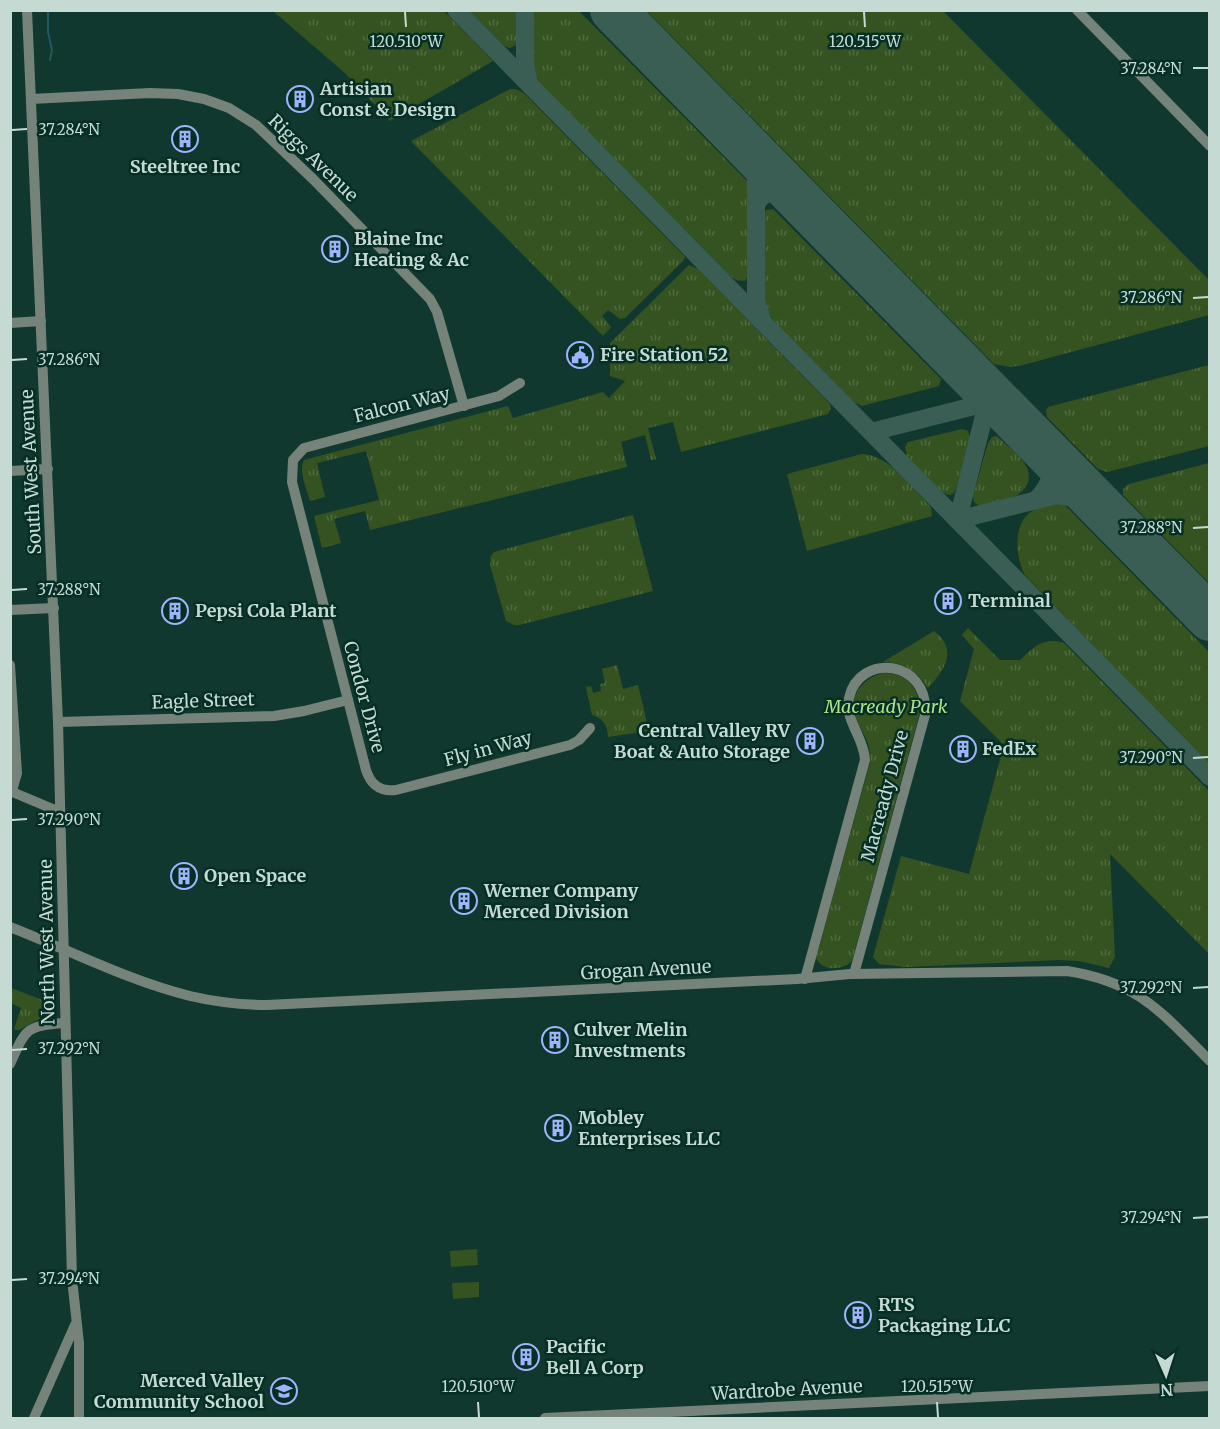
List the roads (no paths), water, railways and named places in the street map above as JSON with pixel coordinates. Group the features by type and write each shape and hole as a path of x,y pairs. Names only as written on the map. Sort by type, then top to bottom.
{"street":[{"name":"South West Avenue","path":"27,10 54,608"},
{"path":"1077,10 1209,146"},
{"name":"Riggs Avenue","path":"31,99 150,93 178,94 204,99 229,108 256,125 430,299 437,312 464,406"},
{"path":"10,323 41,321"},
{"name":"Falcon Way","path":"292,460 304,448 499,396 520,383"},
{"name":"Condor Drive","path":"292,460 292,482 370,781 377,788 388,791"},
{"path":"10,471 48,469"},
{"path":"10,610 54,608"},
{"name":"North West Avenue","path":"54,608 64,948 64,1023 72,1279 75,1324 79,1343 79,1419"},
{"path":"10,665 17,773 11,791 60,812"},
{"name":"Macready Drive","path":"805,979 865,760 862,741 848,713 849,698 854,686 863,675 878,669 890,668 901,670 916,680 924,696 925,715 854,974"},
{"name":"Eagle Street","path":"58,722 274,716 348,700"},
{"name":"Fly in Way","path":"388,791 570,745 579,740 590,728"},
{"name":"Grogan Avenue","path":"10,927 159,987 198,998 242,1005 805,979 854,974 1053,970 1095,976 1121,985 1148,1002 1209,1061"},
{"path":"11,1064 24,1034 33,1027 64,1023"},
{"path":"34,1419 75,1324"},
{"name":"Wardrobe Avenue","path":"545,1419 1209,1386"}],"waterway":[{"path":"48,10 48,32 52,50 50,60"}],"place":[{"name":"Artisian Const & Design","path":"300,99"},
{"name":"Steeltree Inc","path":"185,139"},
{"name":"Blaine Inc Heating & Ac","path":"335,249"},
{"name":"Fire Station 52","path":"580,355"},
{"name":"Terminal","path":"948,601"},
{"name":"Pepsi Cola Plant","path":"175,611"},
{"name":"Central Valley RV Boat & Auto Storage","path":"810,741"},
{"name":"FedEx","path":"963,749"},
{"name":"Open Space","path":"184,876"},
{"name":"Werner Company Merced Division","path":"464,901"},
{"name":"Culver Melin Investments","path":"555,1040"},
{"name":"Mobley Enterprises LLC","path":"558,1128"},
{"name":"RTS Packaging LLC","path":"858,1315"},
{"name":"Pacific Bell A Corp","path":"526,1357"},
{"name":"Merced Valley Community School","path":"284,1391"}],"park label":[{"name":"Macready Park","path":"886,707"}]}
